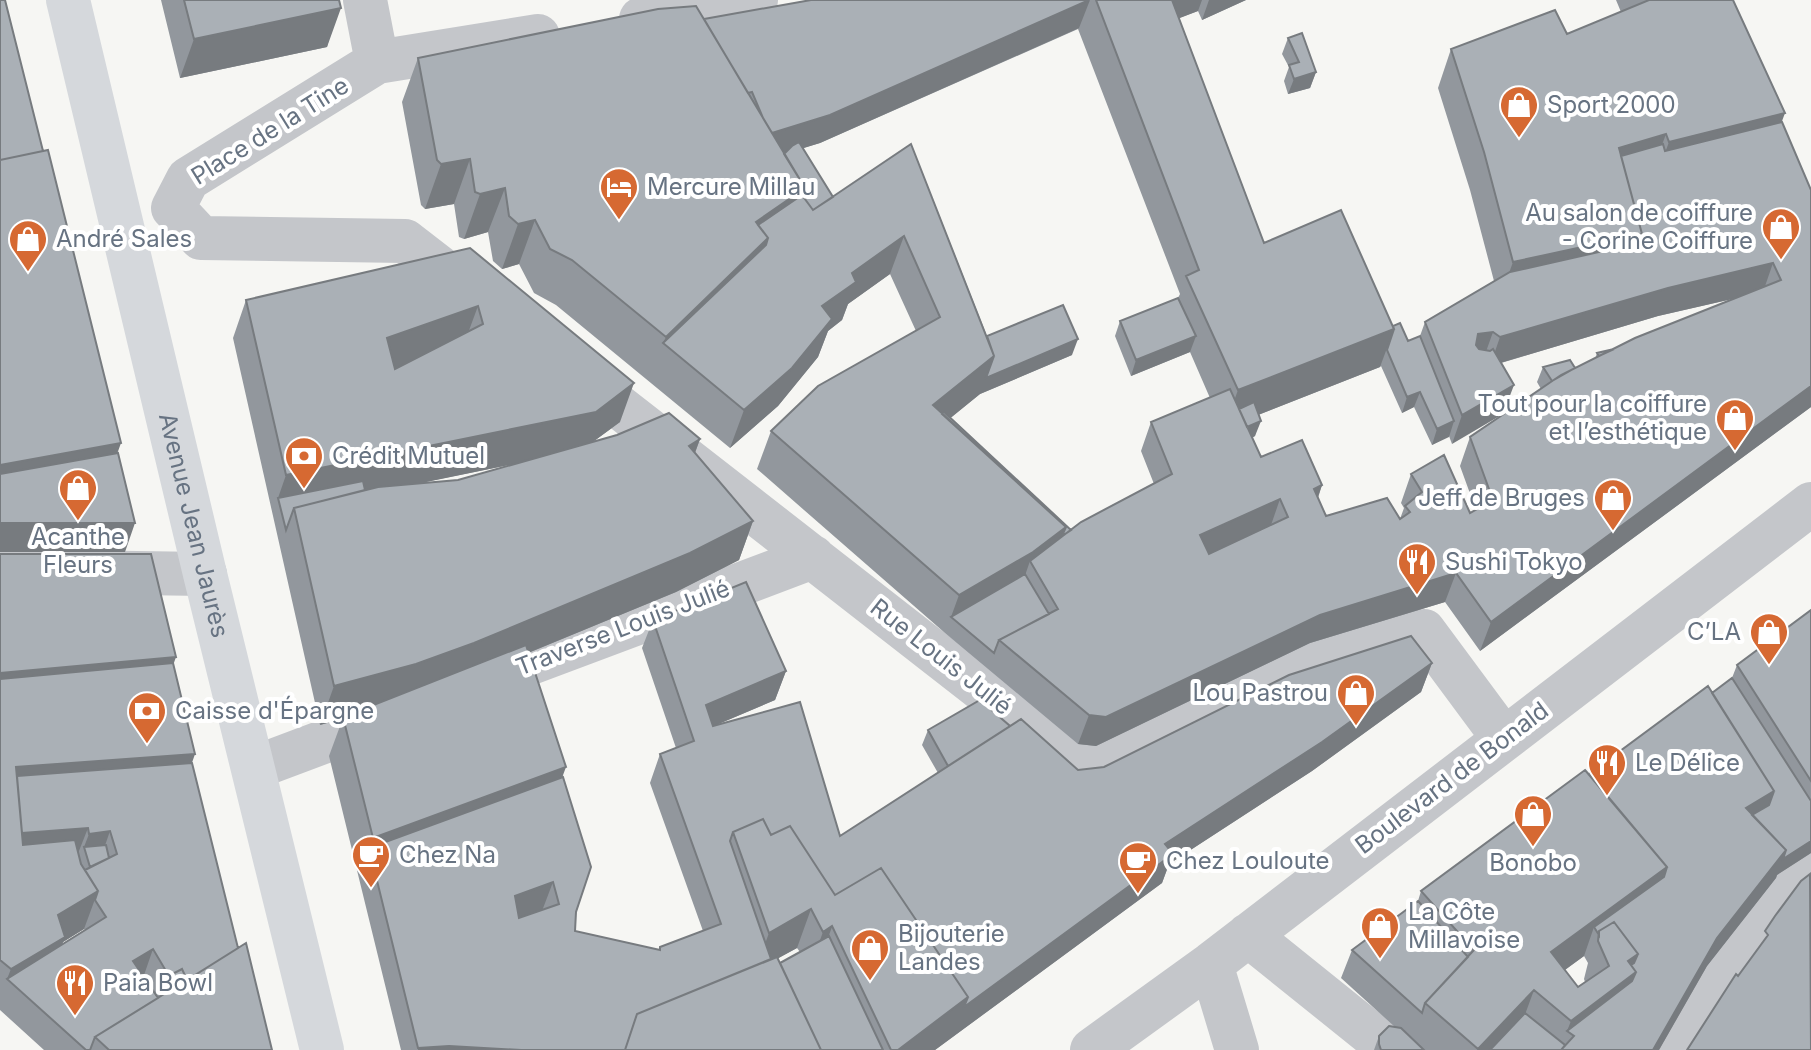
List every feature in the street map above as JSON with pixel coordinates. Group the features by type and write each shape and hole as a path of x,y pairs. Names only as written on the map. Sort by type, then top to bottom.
{"main road":[{"name":"Avenue Jean Jaurès","path":"68,0 322,1050"}],"street":[{"path":"365,0 377,62 756,0"},
{"name":"Place de la Tine","path":"173,208 188,179 377,62"},
{"name":"Place de la Tine","path":"119,217 173,208"},
{"name":"Place de la Tine","path":"173,208 201,238 405,241 504,318"},
{"name":"Rue Louis Julié","path":"541,346 1075,762 1295,661 1424,631 1504,739"},
{"name":"Boulevard de Bonald","path":"1092,1050 1211,964 1811,504"},
{"name":"Traverse Louis Julié","path":"254,768 813,557"},
{"path":"0,571 205,574"},
{"path":"1676,1050 1777,895 1811,875"},
{"path":"1248,935 1391,1050"},
{"path":"1211,964 1237,1050"}],"building":[{"path":"0,0 5,0 43,151 0,160"},
{"path":"184,0 339,0 341,8 194,39"},
{"path":"811,0 1089,0 830,115 772,133 752,92 748,93 704,19"},
{"path":"1096,0 1172,0 1264,243 1341,210 1394,329 1238,390 1186,276 1199,270"},
{"path":"1649,0 1733,0 1785,113 1669,142 1666,134 1619,148 1642,234 1513,262 1484,152 1451,49 1555,10 1567,34"},
{"name":"Mercure Millau","path":"696,6 805,188 756,222 768,238 666,337 572,260 550,249 535,220 518,224 509,216 505,188 480,194 475,192 470,159 441,164 437,160 418,58 658,9"},
{"path":"1302,33 1316,72 1294,79 1289,65 1299,62 1288,38"},
{"path":"1782,122 1811,190 1811,386 1491,622 1456,573 1320,615 1106,717 1089,715 999,640 1058,609 1030,561 1081,522 1172,474 1151,422 1230,389 1261,457 1302,440 1322,485 1314,489 1326,516 1387,498 1400,519 1410,512 1405,506 1422,492 1411,474 1444,455 1470,513 1493,500 1470,437 1561,375 1635,338 1781,280 1773,263 1668,288 1500,337 1493,332 1478,334 1476,345 1479,349 1493,349 1514,385 1462,415 1425,322 1510,272 1639,243 1642,234 1621,156 1663,144 1665,151","holes":["1280,499 1288,517 1209,554 1200,535"]},
{"path":"799,142 833,197 813,210 802,195 805,188 784,154"},
{"path":"911,144 994,356 933,405 1066,527 1033,552 959,595 771,431 818,386 940,317 904,236 852,273 856,282 822,306 832,319 792,368 744,410 663,343 766,245 768,238 758,225 802,195 813,210"},
{"path":"48,150 121,443 0,465 0,160"},
{"path":"470,248 634,383 596,412 286,475 246,300","holes":["478,306 483,324 395,369 387,338"]},
{"path":"1178,298 1196,336 1136,360 1120,321"},
{"path":"1063,305 1078,339 986,378 994,356 987,336"},
{"path":"1400,323 1408,341 1420,336 1454,421 1437,429 1420,392 1407,397 1387,350 1393,326"},
{"path":"1570,360 1575,368 1552,381 1543,367"},
{"path":"1254,402 1261,421 1247,427 1239,409"},
{"path":"944,412 1071,530 1062,536 1066,527 942,414"},
{"path":"669,413 700,439 689,446 753,521 690,553 474,643 416,664 334,686 294,508 378,487 458,480 617,435"},
{"path":"118,453 135,523 0,523 0,474"},
{"path":"363,481 365,490 294,508 286,530 278,498"},
{"path":"0,554 151,554 176,657 0,673"},
{"path":"1025,574 1049,614 999,640 994,653 951,617"},
{"path":"746,582 786,671 706,705 713,726 800,702 840,836 1021,719 1078,770 1104,767 1289,675 1411,636 1432,663 1322,742 1165,844 1173,854 964,1007 968,997 881,868 835,895 790,826 771,835 763,819 733,832 730,841 771,959 637,1014 625,1050 418,1048 369,848 563,777 591,867 576,912 575,931 660,950 660,947 721,924 660,754 694,741 653,620","holes":["553,882 559,904 519,918 515,896"]},
{"path":"1811,610 1811,781 1737,665"},
{"path":"526,645 566,767 373,838 343,717"},
{"path":"173,663 195,754 16,767 23,845 75,840 81,864 98,891 58,915 65,937 11,969 0,960 0,679"},
{"path":"1732,678 1811,801 1811,841 1783,859 1786,850 1752,815 1769,805 1774,791 1712,693"},
{"path":"1708,686 1774,791 1746,808 1786,850 1717,938 1653,1050 1561,1050 1574,1036 1567,1031 1632,981 1636,972 1631,965 1638,954 1614,922 1599,931 1599,935 1594,927 1664,877 1667,867 1589,774"},
{"path":"980,700 1010,726 948,766 928,730"},
{"path":"192,763 238,948 187,980 182,969 169,976 153,949 133,961 158,998 95,1037 90,1050 86,1050 7,979 106,917 95,900 98,891 85,870 117,854 110,831 89,834 88,828 22,833 17,776"},
{"path":"1585,770 1667,867 1551,952 1578,987 1609,966 1598,941 1599,931 1614,922 1638,954 1628,961 1636,972 1571,1021 1534,990 1478,1049 1425,1003 1474,950 1421,891"},
{"path":"763,819 771,835 790,826 835,895 881,868 968,997 898,1050 891,1050 832,926 823,932 811,909 769,933 733,832"},
{"path":"106,845 109,858 90,867 84,847"},
{"path":"1810,874 1811,1050 1687,1050 1736,974 1738,976 1768,935 1765,931 1775,916 1801,881"},
{"path":"1418,901 1468,957 1425,1003 1422,1013 1352,950"},
{"path":"829,936 883,1050 821,1050 780,963"},
{"path":"246,943 272,1050 109,1050 95,1037 169,991 162,979 182,969 187,980"},
{"path":"777,957 821,1050 625,1050 637,1014"},
{"path":"1525,1013 1565,1045 1561,1050 1490,1050"},
{"path":"1389,1026 1401,1028 1424,1050 1381,1050 1379,1036"}],"place":[{"name":"Sport 2000","path":"1519,139"},
{"name":"Mercure Millau","path":"619,221"},
{"name":"Au salon de coiffure - Corine Coiffure","path":"1781,261"},
{"name":"André Sales","path":"28,273"},
{"name":"Tout pour la coiffure et l’esthétique","path":"1735,452"},
{"name":"Crédit Mutuel","path":"304,490"},
{"name":"Acanthe Fleurs","path":"78,522"},
{"name":"Jeff de Bruges","path":"1613,532"},
{"name":"Sushi Tokyo","path":"1417,596"},
{"name":"C’LA","path":"1769,666"},
{"name":"Lou Pastrou","path":"1356,727"},
{"name":"Caisse d'Épargne","path":"147,745"},
{"name":"Le Délice","path":"1607,797"},
{"name":"Bonobo","path":"1533,848"},
{"name":"Chez Na","path":"371,889"},
{"name":"Chez Louloute","path":"1138,895"},
{"name":"La Côte Millavoise","path":"1380,960"},
{"name":"Bijouterie Landes","path":"870,982"},
{"name":"Paia Bowl","path":"75,1017"}]}
